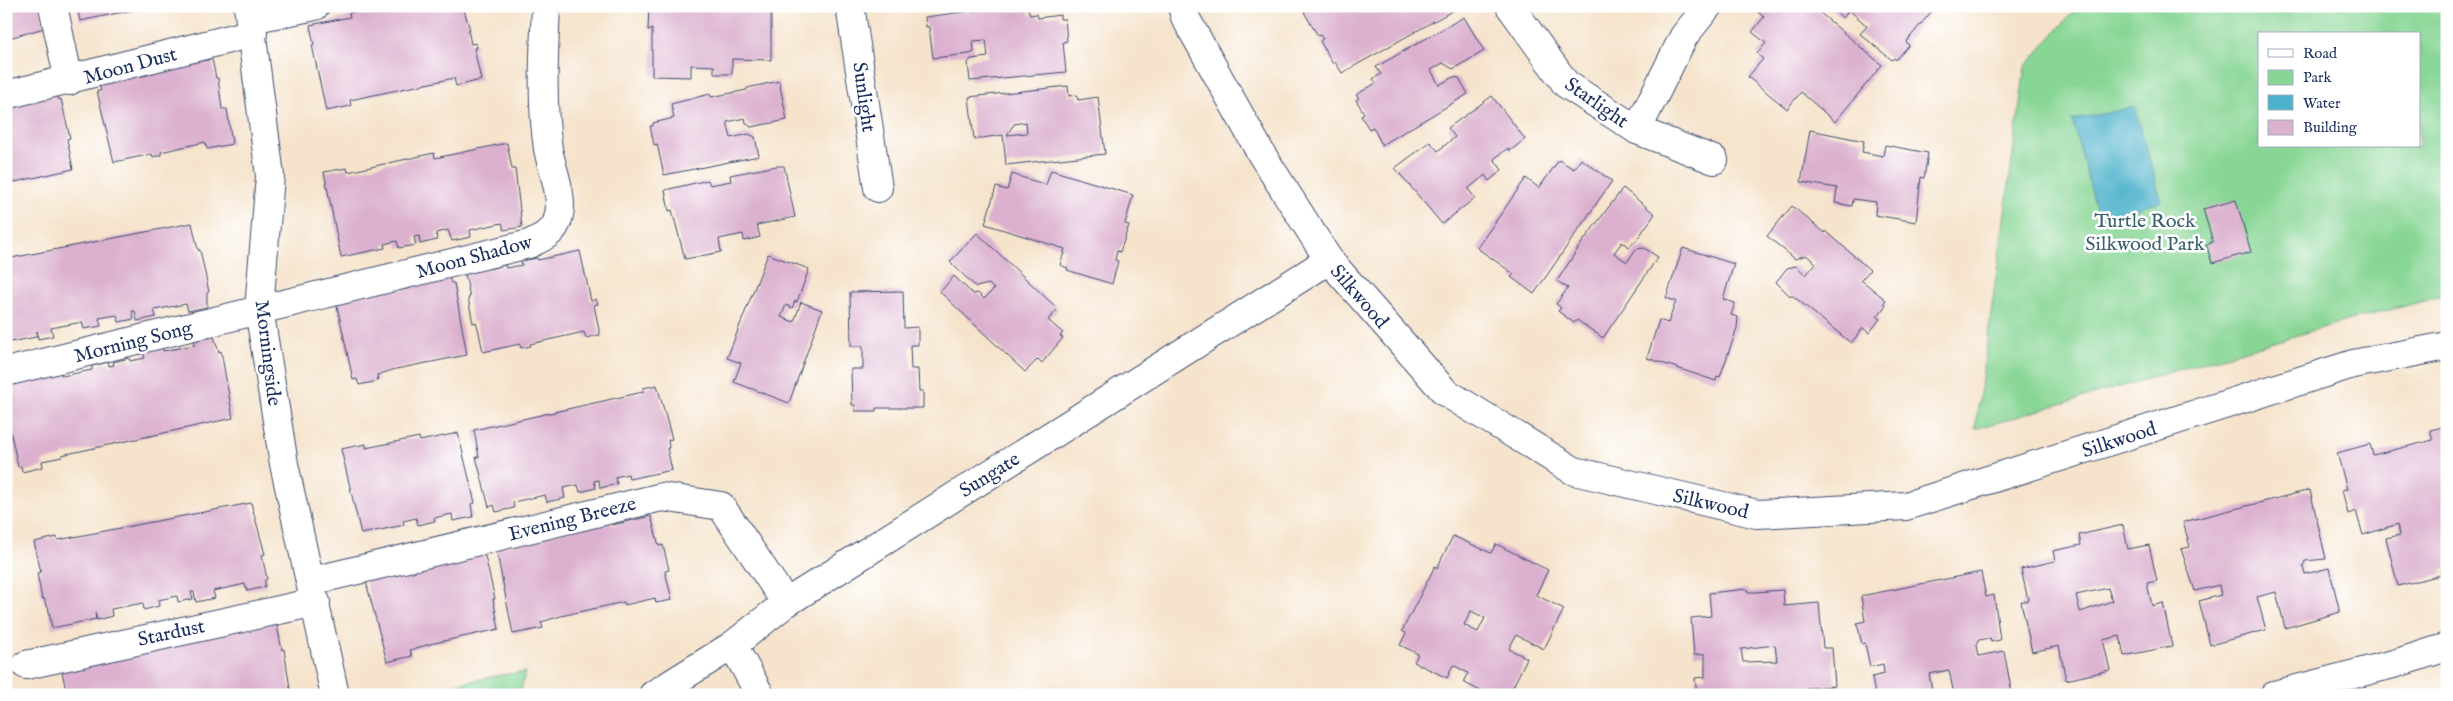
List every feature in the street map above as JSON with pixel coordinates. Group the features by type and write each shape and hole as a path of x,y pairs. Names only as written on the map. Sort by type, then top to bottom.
{"street":[{"path":"53,6 69,81"},
{"name":"Moon Dust","path":"6,95 69,81 250,20 315,6"},
{"name":"Moon Shadow","path":"259,309 529,244 544,237 556,224 561,206 548,148 543,85 546,6"},
{"name":"Sunlight","path":"850,6 878,188"},
{"name":"Silkwood","path":"1182,6 1185,17 1262,155 1329,260 1445,392 1574,471 1757,514 1906,506 2353,364 2447,346"},
{"name":"Starlight","path":"1510,6 1566,84 1637,130 1714,160"},
{"path":"1637,130 1684,36 1708,6"},
{"name":"Morningside","path":"250,20 270,176 259,309 284,464 314,592 335,695"},
{"name":"Sungate","path":"653,695 733,645 786,602 1329,260"},
{"name":"Morning Song","path":"6,372 259,309"},
{"name":"Evening Breeze","path":"314,592 662,497 720,506 786,602"},
{"name":"Stardust","path":"26,665 314,592"},
{"path":"733,645 760,695"},
{"path":"2274,695 2397,664 2447,647"}],"green space":[{"name":"Turtle Rock Silkwood Park","path":"2081,6 2447,6 2447,295 2332,325 1975,429 2025,67 2072,13"},
{"path":"525,672 520,695 405,695 500,675"}],"water":[{"path":"2135,107 2161,201 2099,219 2072,120"}],"building":[{"path":"6,6 40,6 44,28 6,39"},
{"path":"77,6 147,6 147,7 80,21"},
{"path":"398,6 463,6 470,30 468,30 471,44 476,43 477,48 474,48 481,80 456,86 454,78 350,100 351,106 326,111 312,45 314,45 310,25 350,17 349,13 368,8 369,13"},
{"path":"649,6 771,7 771,60 732,59 732,74 714,74 714,66 691,65 691,77 652,76 652,29 648,30"},
{"path":"1011,6 1027,6 1030,15 1037,14 1038,18 1060,15 1060,19 1065,19 1067,41 1063,42 1066,72 970,81 968,63 971,59 988,57 986,40 973,41 974,52 969,54 933,58 929,27 926,27 925,17"},
{"path":"1314,6 1461,6 1342,73 1335,62 1333,64 1320,41 1323,39 1320,35 1318,36 1304,12"},
{"path":"1758,6 1812,6 1882,65 1835,122 1801,92 1787,109 1748,77 1763,59 1757,54 1766,43 1752,32 1764,17 1755,10"},
{"path":"1828,6 1936,6 1906,42 1909,45 1896,60 1894,58 1892,60 1860,34 1867,26 1849,10 1843,18"},
{"path":"1464,17 1484,51 1453,69 1443,63 1431,70 1439,85 1453,77 1459,78 1468,94 1382,145 1373,127 1369,129 1361,116 1364,113 1356,100 1359,98 1356,95 1376,83 1373,79 1381,74 1376,67"},
{"path":"212,59 216,78 218,78 222,109 227,109 232,144 207,149 205,142 161,152 161,155 153,157 152,154 114,162 97,91 101,91 99,82 137,74 137,77 153,74 153,70"},
{"path":"779,81 787,120 751,127 746,123 745,118 727,122 731,138 749,134 755,137 759,156 664,175 657,144 654,145 650,126 653,126 653,123 674,118 671,104 710,94 711,97 747,90 747,88"},
{"path":"1068,86 1069,96 1077,95 1078,100 1098,97 1105,154 1006,165 1003,135 974,139 969,97","holes":["1026,122 1027,133 1007,135 1014,124"]},
{"path":"57,92 59,100 61,99 70,138 67,139 73,169 6,184 6,102"},
{"path":"1492,96 1525,139 1510,151 1508,148 1494,159 1502,170 1489,181 1485,175 1468,189 1475,198 1442,224 1395,168 1430,142 1438,151 1455,137 1448,128"},
{"path":"1810,130 1864,141 1862,152 1883,156 1885,145 1928,153 1924,178 1921,177 1916,222 1875,215 1876,202 1853,199 1852,206 1835,203 1837,188 1801,182"},
{"path":"507,143 512,169 515,169 522,227 504,230 502,223 470,230 471,237 452,241 448,230 436,233 437,240 420,244 419,236 414,237 416,245 399,248 397,241 384,244 385,248 341,257 324,172 347,168 348,172 434,153 435,158"},
{"path":"1581,159 1612,181 1534,294 1511,277 1514,274 1477,248 1526,178 1539,188 1559,160 1574,169"},
{"path":"784,166 795,217 757,225 760,237 744,241 743,234 719,239 721,252 685,259 672,210 669,211 665,190 708,180 710,185 731,181 730,175"},
{"path":"1051,170 1133,195 1125,224 1129,225 1120,252 1117,251 1115,260 1118,261 1112,284 1067,270 1068,268 1060,265 1065,249 985,224 996,187 1007,190 1012,174 1046,185"},
{"path":"1623,188 1655,214 1635,242 1629,247 1622,242 1614,253 1627,262 1636,249 1644,248 1658,257 1603,338 1577,320 1574,323 1558,311 1561,308 1556,304 1568,288 1557,281 1581,244"},
{"path":"2236,200 2251,252 2212,263 2206,244 2213,242 2203,209"},
{"path":"1792,206 1825,233 1826,231 1870,270 1861,280 1886,300 1884,303 1886,305 1877,317 1880,319 1869,333 1863,328 1851,343 1793,296 1790,296 1776,282 1787,268 1796,266 1806,275 1816,263 1806,255 1795,259 1767,236"},
{"path":"192,223 209,292 207,293 207,307 188,311 186,304 154,310 156,317 137,321 135,311 132,311 134,319 119,322 117,315 99,318 101,326 84,329 82,322 51,328 53,336 38,339 37,331 36,337 6,343 6,259"},
{"path":"977,233 1058,309 1048,320 1063,333 1060,336 1063,338 1042,363 1038,359 1025,372 940,292 954,276 973,294 978,293 984,299 994,289 989,284 976,287 950,262"},
{"path":"1683,248 1734,264 1723,299 1735,303 1731,315 1738,317 1737,328 1720,377 1717,376 1716,381 1647,358 1659,320 1668,323 1676,301 1666,298"},
{"path":"580,251 591,301 596,299 598,304 594,305 600,335 586,338 584,332 530,344 531,346 521,348 520,344 483,352 476,322 473,323 468,298 470,297 465,274 470,273 469,269 488,265 489,269 505,265 506,268 522,265 521,261 537,258 538,260"},
{"path":"768,254 809,269 797,302 795,301 792,308 786,305 781,317 794,322 801,302 822,310 789,403 734,382 741,363 727,358"},
{"path":"449,276 451,283 454,283 467,355 396,369 377,375 378,381 359,385 357,379 353,380 336,301 396,287 397,291 411,288 411,285"},
{"path":"903,291 904,328 918,327 918,345 910,345 911,369 918,369 919,391 923,391 923,408 876,408 876,411 855,411 855,405 852,405 851,369 863,369 863,346 851,346 850,292"},
{"path":"214,337 219,352 221,351 233,418 62,455 62,457 42,461 43,467 22,472 21,466 18,467 8,420 6,419 6,386 61,372 62,376 92,370 92,366 108,362 109,366 114,365 113,362 129,358 130,361 145,358 143,351 162,347 163,351 195,345 194,341"},
{"path":"657,385 672,439 668,440 669,448 667,448 672,470 629,479 628,474 615,477 617,484 600,488 599,480 594,481 596,488 580,492 578,485 563,488 565,498 547,502 545,495 513,502 514,508 496,512 494,505 489,507 476,457 479,457 474,430 643,392 643,388"},
{"path":"2447,426 2447,505 2444,506 2447,515 2447,568 2440,570 2441,575 2398,586 2386,538 2400,535 2398,524 2363,535 2356,511 2348,514 2342,490 2347,489 2337,453 2370,444 2373,455 2433,440 2430,430"},
{"path":"458,433 475,503 471,504 473,517 453,521 452,514 434,518 435,521 418,525 416,518 403,521 404,525 361,534 341,449 366,444 366,448 419,437 420,441"},
{"path":"2310,490 2326,559 2305,561 2303,566 2305,574 2329,568 2340,612 2285,628 2276,592 2257,597 2266,630 2210,645 2199,601 2221,595 2219,585 2195,591 2181,549 2190,547 2183,522"},
{"path":"251,503 265,554 262,555 267,579 265,580 265,587 247,591 245,584 213,591 215,598 196,602 194,592 191,592 193,599 178,602 177,596 158,600 159,606 144,610 143,603 111,609 112,616 97,620 95,612 96,619 52,628 48,606 46,606 44,598 42,599 37,573 41,572 34,542 57,537 58,540"},
{"path":"651,516 659,546 663,545 669,570 665,571 672,600 656,603 655,598 625,605 624,602 561,616 541,622 543,628 513,634 496,548 611,520 612,525"},
{"path":"2123,525 2128,549 2149,545 2157,581 2147,583 2152,606 2163,603 2172,646 2124,656 2120,636 2103,640 2110,670 2066,680 2059,646 2032,652 2021,602 2028,600 2021,569 2055,561 2053,551 2081,545 2079,535","holes":["2108,588 2112,601 2080,612 2076,595"]},
{"path":"1453,536 1491,553 1496,544 1548,570 1536,595 1564,609 1544,649 1516,635 1509,649 1527,658 1509,695 1488,695 1463,682 1468,673 1453,665 1447,678 1414,662 1418,654 1400,645 1406,633 1402,631 1435,566 1437,568","holes":["1471,611 1485,618 1478,632 1464,625"]},
{"path":"482,550 495,599 493,599 499,629 430,644 410,650 412,656 387,662 365,578"},
{"path":"1981,572 1986,597 1994,595 2000,640 1991,642 1990,638 1979,640 1976,645 1978,656 2004,651 2012,694 1954,695 1949,670 1929,674 1933,695 1875,695 1872,677 1884,674 1883,664 1870,667 1865,643 1862,644 1857,623 1865,621 1861,596"},
{"path":"1747,589 1748,592 1783,590 1784,606 1819,603 1823,648 1832,648 1835,686 1807,688 1807,695 1697,695 1695,678 1705,677 1705,654 1694,655 1691,618 1711,616 1709,593","holes":["1775,645 1777,661 1743,662 1741,649"]},
{"path":"276,620 282,650 284,649 291,695 67,695 61,667"}]}
